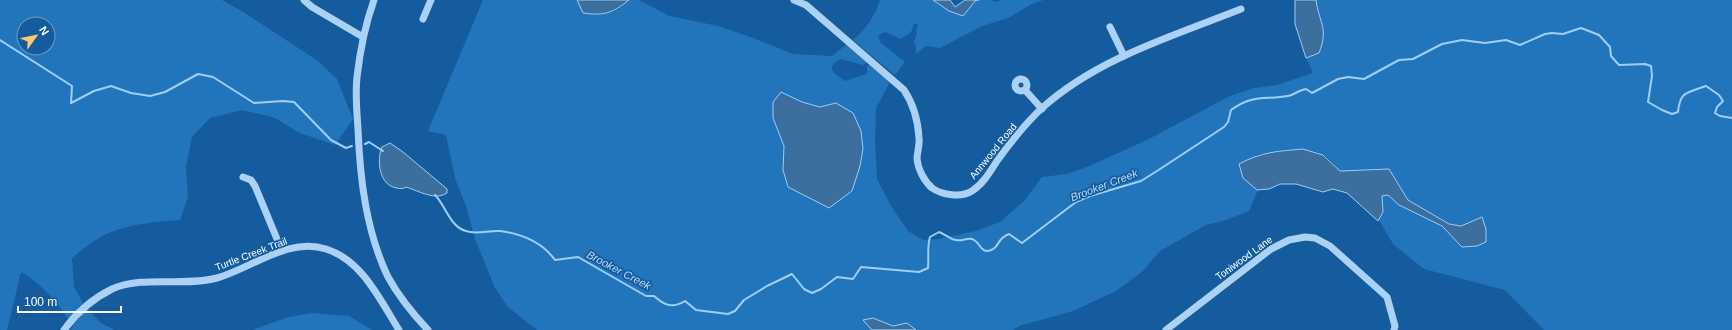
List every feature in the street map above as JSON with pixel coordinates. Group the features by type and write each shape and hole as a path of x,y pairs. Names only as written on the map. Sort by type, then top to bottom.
{"street":[{"path":"304,0 312,7 364,36"},
{"path":"374,0 364,36 357,78 357,106 362,190 374,241 389,277 408,307 428,330"},
{"path":"423,19 431,0"},
{"name":"Annwood Road","path":"794,0 809,2 904,90 913,104 917,119 920,139 917,159 920,172 932,187 943,194 956,195 971,192 982,183 1012,143 1042,109 1073,84 1124,56 1241,9"},
{"path":"1110,27 1124,56"},
{"path":"1025,90 1042,109"},
{"path":"243,177 251,180 255,186 282,251"},
{"name":"Toniwood Lane","path":"1166,330 1271,249 1289,240 1305,237 1315,238 1330,246 1387,297 1395,326 1394,330"},
{"name":"Turtle Creek Trail","path":"64,330 78,313 88,304 100,295 119,287 142,282 208,280 228,274 282,251 301,247 320,247 343,257 357,267 399,330"}],"shaded area":[{"path":"0,0 222,0 245,13 318,61 337,79 353,119 335,145 300,133 273,117 242,110 210,118 192,137 186,166 188,197 180,220 149,223 128,227 109,233 96,240 72,258 74,287 83,303 68,319 47,292 34,280 21,272 7,330 0,330"},
{"path":"483,0 577,0 583,13 599,15 617,10 629,0 639,0 669,16 718,26 793,54 832,56 847,44 868,62 863,65 841,59 833,65 832,71 845,81 867,74 867,67 869,63 890,82 876,108 875,141 877,179 891,206 908,231 923,240 938,239 976,231 1000,222 1025,200 1042,177 1067,174 1087,167 1147,140 1230,96 1254,88 1277,85 1313,73 1306,58 1319,53 1316,0 1732,0 1732,330 1544,330 1505,290 1424,269 1393,244 1379,220 1383,212 1382,195 1388,195 1399,205 1442,226 1462,247 1461,226 1449,224 1408,200 1389,169 1340,171 1325,155 1314,151 1297,149 1255,155 1258,190 1249,211 1226,220 1206,225 1160,251 1143,271 1116,291 1073,311 1019,326 1013,330 916,330 907,323 893,326 873,318 864,320 872,330 537,330 508,307 495,288 475,239 466,206 455,178 446,135 428,131","holes":["773,102 802,102 820,107 836,103 863,149 860,166 851,191 829,208 803,194 783,170 784,146 773,118"]},
{"path":"577,0 629,0 613,11 597,14 583,13"},
{"path":"880,0 933,0 949,11 967,10 976,0 990,0 996,2 1002,0 1043,0 1032,4 1008,18 982,26 940,48 926,46 916,54 914,41 917,34 916,31 918,24 914,24 911,32 901,39 885,32 879,35 878,37 880,42 905,62 895,75 853,40 870,22"},
{"path":"933,0 950,0 955,7 965,0 976,0 963,16 949,11"},
{"path":"1295,0 1316,0 1323,31 1322,44 1319,53 1306,58 1295,24"},
{"path":"781,92 802,102 820,107 836,103 853,113 861,131 863,149 860,166 852,191 829,208 788,187 783,170 784,146 773,118 773,102"},
{"path":"390,143 447,189 447,193 432,196 406,187 402,189 397,188 387,183 381,172 379,159 382,147"},
{"path":"1303,149 1323,155 1340,171 1389,169 1408,200 1449,224 1461,226 1482,217 1486,229 1486,242 1477,246 1462,247 1442,226 1399,205 1388,195 1382,196 1383,212 1378,221 1347,193 1333,189 1323,192 1296,184 1280,184 1269,189 1257,190 1243,178 1239,164 1247,160 1270,153"},
{"path":"87,309 101,323 115,330 71,330 75,322"},
{"path":"312,313 349,316 372,330 252,330 289,317"},
{"path":"873,318 893,326 907,323 916,330 872,330 863,320"}],"waterway":[{"name":"Brooker Creek","path":"435,195 452,221 461,229 474,233 500,231 516,234 538,244 555,260 578,257 646,296 654,296 665,304 676,305 685,301 696,310 728,314 735,311 744,300 767,286 792,274 804,289 812,293 821,289 837,277 853,279 861,267 919,272 928,268 930,237 939,232 954,240 972,239 985,251 994,249 1000,240 1009,234 1022,243 1076,202 1090,196 1141,181 1157,171 1224,127 1228,122 1231,110 1239,105 1259,98 1288,96 1306,89 1312,93 1338,79 1348,77 1364,79 1399,60 1413,59 1442,44 1462,40 1485,43 1506,40 1520,45 1545,34 1563,34 1581,28 1599,35 1610,47 1611,56 1619,65 1645,64 1651,66 1652,76 1648,102 1672,114 1678,112 1683,96 1689,92 1706,86 1719,95 1723,101 1717,107 1715,113 1720,116 1732,118"},
{"name":"Brooker Creek","path":"0,40 72,86 71,103 94,91 111,86 131,93 150,96 165,92 198,74 213,77 254,103 283,101 294,102 331,140 346,148 352,146"},
{"name":"Brooker Creek","path":"365,144 369,142 383,151"}]}
